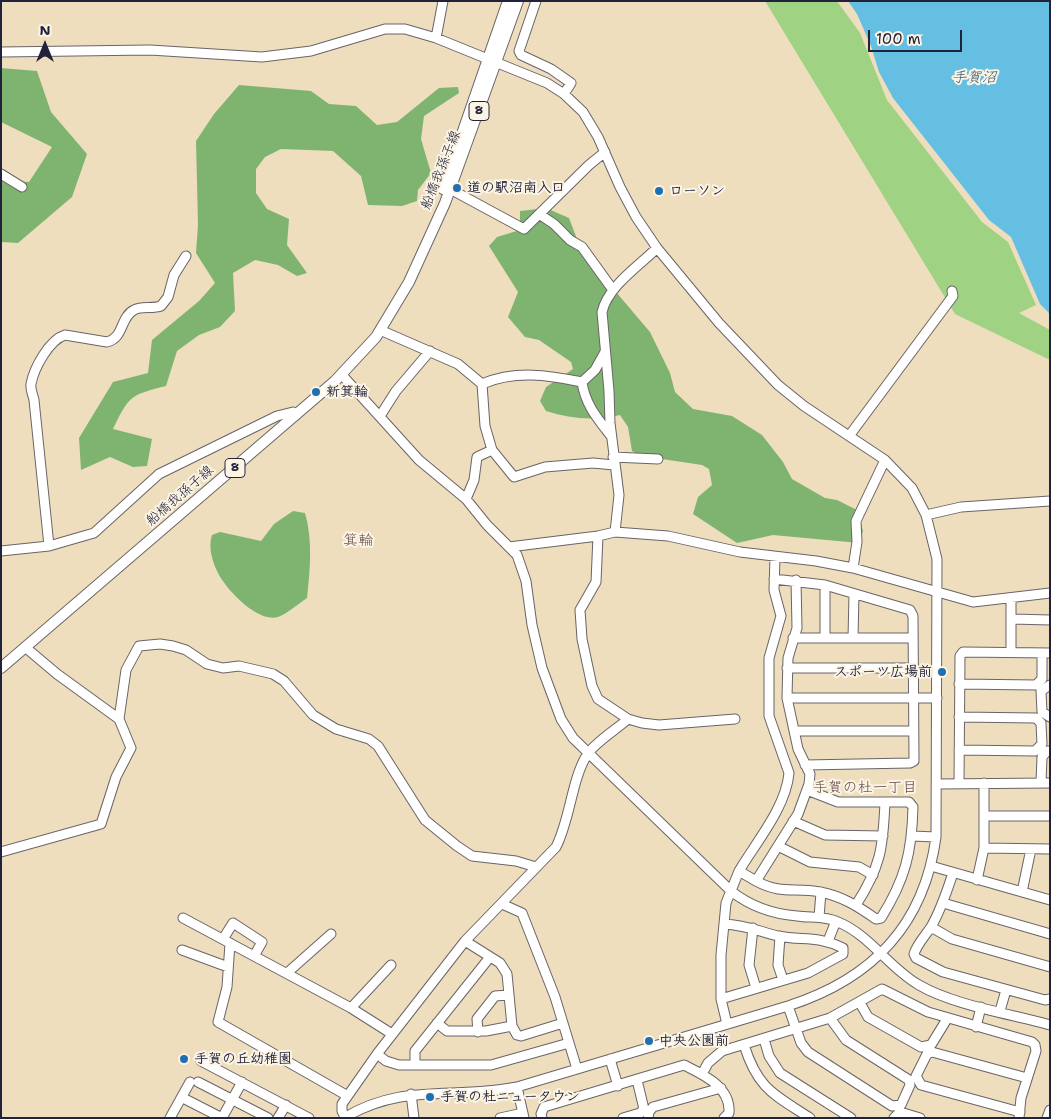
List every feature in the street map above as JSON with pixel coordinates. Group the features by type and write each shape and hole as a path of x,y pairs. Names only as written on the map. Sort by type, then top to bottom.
{"main road":[{"name":"船橋我孫子線","path":"1,668 342,376 380,330 408,282 450,189 493,60 508,1"},
{"name":"船橋我孫子線","path":"429,235 493,60 518,1"}],"street":[{"path":"436,38 444,1"},
{"path":"536,1 519,51 521,55 551,69 571,83 564,94"},
{"path":"1,52 150,50 262,57 311,51 385,29 405,29 436,38 547,83 564,94 583,112 605,152 620,188 658,248 718,323 756,364 804,406 885,460 912,488 926,515 936,552 936,837 931,866 913,911 892,943 848,981 788,1006 517,1087 479,1093 411,1094 377,1103 344,1117 341,1107 346,1095 465,941 556,847 563,834 582,767 588,754 628,719"},
{"path":"450,189 524,229 605,152"},
{"path":"1,174 22,187"},
{"path":"539,214 554,224 570,240 582,247 614,290"},
{"path":"615,532 619,495 611,436 602,312 604,303 614,290 658,248"},
{"path":"49,546 34,400 30,386 42,358 60,337 65,335 112,341 122,330 127,315 135,308 161,306 168,297 174,275 186,256"},
{"path":"849,436 953,296 952,291"},
{"path":"380,330 458,364 482,384 484,426 492,450 514,477 545,467 658,459"},
{"path":"380,416 396,391 430,351"},
{"path":"582,382 595,370 605,352"},
{"path":"482,384 500,376 516,374 548,376 582,382"},
{"path":"342,376 419,460 466,499 487,525 517,555 524,569 536,648 551,695 573,738 731,891 740,898 769,912 792,916 819,917 836,921 860,935 904,976 921,986 981,1007 1050,1025"},
{"path":"582,382 584,395 590,410 611,436"},
{"path":"1,551 49,546 94,533 159,474 277,416 294,412 296,415"},
{"path":"466,499 474,480 477,458 492,450"},
{"path":"852,568 857,542 856,521 885,460"},
{"path":"926,515 961,507 1050,501"},
{"path":"509,547 598,536 615,532 668,536 740,552 816,561 852,568 937,594 974,602 1050,593"},
{"path":"598,536 596,582 580,610 582,639 592,686 598,699 628,719 659,725 735,719"},
{"path":"727,1024 721,999 720,970 726,904 739,871 778,807 788,783 789,773 769,716 769,658 781,616 774,590 775,557"},
{"path":"774,579 796,580 825,585 910,610 913,616 914,760 910,763 805,765"},
{"path":"756,880 793,821 807,790 810,774 798,749 787,698 787,668 797,628 796,580"},
{"path":"825,585 825,638"},
{"path":"854,594 854,638"},
{"path":"1011,652 1012,598"},
{"path":"1012,619 1050,620"},
{"path":"794,638 912,638"},
{"path":"1,852 101,824 116,777 131,748 119,719 126,670 139,646 160,644 186,650 207,664 223,668 239,666 273,674 284,681 313,715 336,729 368,739 378,746 425,820 457,846 472,856 516,861 536,867"},
{"path":"25,647 57,674 119,719"},
{"path":"959,783 960,656 963,652 1046,653 1042,679 1036,685 960,684"},
{"path":"787,668 913,668"},
{"path":"1050,685 1041,691 1042,712 1050,717"},
{"path":"787,698 936,698"},
{"path":"959,717 1036,718 1041,723 1042,744 1035,751 959,750"},
{"path":"794,731 913,731"},
{"path":"937,784 1045,783 1042,757 1050,751"},
{"path":"977,880 984,848 984,783"},
{"path":"739,871 777,890 821,892 856,906 876,919 881,918 902,882 912,836 914,807 912,804 885,802 838,802 807,790"},
{"path":"856,906 873,875 881,853 884,836 885,802"},
{"path":"984,816 1050,816"},
{"path":"793,821 825,835 884,836"},
{"path":"912,836 936,837"},
{"path":"778,846 810,862 852,866 873,875"},
{"path":"984,848 1050,849"},
{"path":"1022,892 1030,849"},
{"path":"931,866 1049,898"},
{"path":"953,873 943,904 931,927 916,949 914,954 916,958 943,972 1006,990 1046,1000 1050,999"},
{"path":"819,917 821,892"},
{"path":"502,904 522,913 563,1023 577,1069"},
{"path":"943,904 1050,934"},
{"path":"183,918 352,1008 392,1034"},
{"path":"828,941 836,921"},
{"path":"254,956 262,942 232,923 226,941 227,987 218,1022 346,1095"},
{"path":"721,999 808,973 843,954 843,948 828,941 816,938 780,936 745,925 724,924"},
{"path":"931,927 952,939 1050,967"},
{"path":"753,928 749,966 756,988"},
{"path":"287,973 330,934"},
{"path":"780,936 778,965 783,980"},
{"path":"465,941 500,963 507,974 514,1033 521,1036 563,1023"},
{"path":"182,950 228,967"},
{"path":"415,1065 415,1051 490,957"},
{"path":"352,1008 391,965"},
{"path":"702,1074 708,1063 722,1051 830,1018 860,1003 879,990 888,990 910,1005 946,1019 1032,1042 1036,1045 1019,1115 921,1085 916,1076 927,1054 932,1052 1027,1078"},
{"path":"1000,1011 1006,990"},
{"path":"478,1032 477,1019 495,996 508,995"},
{"path":"860,1003 868,1016 921,1047 932,1045 946,1019"},
{"path":"788,1006 801,1043 812,1056 892,1106 901,1105 910,1085 909,1080 846,1040 830,1018"},
{"path":"976,1027 981,1007"},
{"path":"437,1023 447,1031 478,1032 512,1026"},
{"path":"764,1039 769,1056 780,1073 851,1118"},
{"path":"377,1054 393,1064 491,1065 569,1043"},
{"path":"744,1045 753,1071 764,1087 810,1118"},
{"path":"610,1059 618,1086"},
{"path":"202,1061 309,1118"},
{"path":"542,1118 541,1114 544,1108 684,1065 702,1074 720,1088 729,1107 729,1113 724,1118"},
{"path":"623,1118 640,1113 644,1109 637,1080"},
{"path":"170,1118 194,1082 268,1118"},
{"path":"183,1098 222,1118 242,1082"},
{"path":"502,1118 524,1116 517,1087"},
{"path":"648,1118 649,1112 653,1108 720,1088"},
{"path":"411,1094 414,1118"},
{"path":"278,1118 286,1105"},
{"path":"1047,1118 1050,1110"},
{"path":"894,1118 900,1112 920,1118"}],"green space":[{"path":"765,1 837,1 860,33 887,100 982,222 1008,242 1036,305 1019,313 1050,330 1050,360 955,314"},
{"path":"1,68 37,71 51,112 87,154 72,197 18,243 1,242 1,180 29,182 52,147 1,122"},
{"path":"239,85 311,91 329,104 356,106 377,125 397,122 439,88 458,87 459,93 424,116 421,139 431,173 418,190 417,201 402,206 368,205 361,176 333,151 281,149 265,157 256,169 256,193 267,209 289,219 287,245 307,273 297,276 278,265 255,260 233,273 235,311 220,327 199,335 177,351 166,386 132,398 127,403 113,429 152,439 147,466 133,467 110,457 81,470 79,438 113,382 148,373 152,340 199,301 215,283 196,253 198,225 196,141 214,114"},
{"path":"546,208 569,218 582,252 650,332 670,373 675,392 693,409 732,416 762,435 783,462 792,479 825,498 837,500 857,510 863,531 859,543 773,535 737,543 693,514 698,497 712,485 709,469 702,465 642,456 632,451 628,427 620,415 583,418 546,411 540,401 546,387 573,369 571,362 539,340 525,337 508,317 518,292 489,246 497,237 520,230 520,211"},
{"path":"293,511 305,513 308,523 310,555 307,598 282,616 270,617 261,615 235,596 222,580 211,554 212,535 220,532 261,541 274,524"}],"water":[{"name":"手賀沼","path":"848,1 1050,1 1050,314 1040,304 1011,237 989,220 893,98 879,72 871,46 857,14"}],"place":[{"name":"道の駅沼南入口","path":"457,188"},
{"name":"ローソン","path":"659,191"},
{"name":"新箕輪","path":"316,392"},
{"name":"スポーツ広場前","path":"942,672"},
{"name":"中央公園前","path":"649,1041"},
{"name":"手賀の丘幼稚園","path":"184,1059"},
{"name":"手賀の杜ニュータウン","path":"430,1097"}],"district":[{"name":"箕輪","path":"358,541"},
{"name":"手賀の杜一丁目","path":"865,788"}]}
